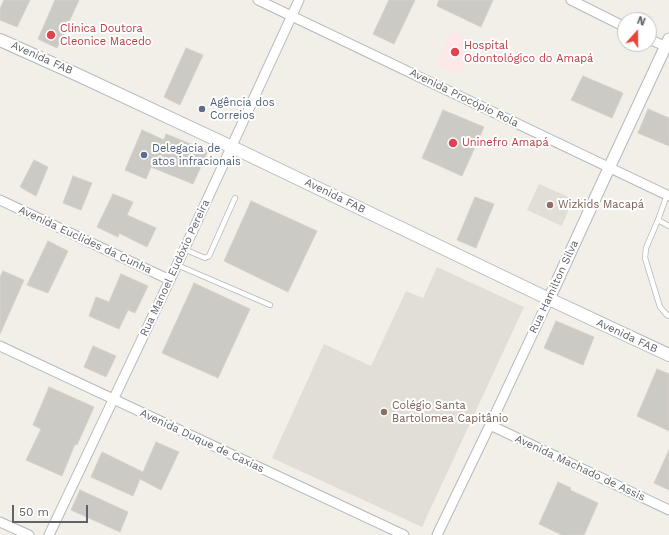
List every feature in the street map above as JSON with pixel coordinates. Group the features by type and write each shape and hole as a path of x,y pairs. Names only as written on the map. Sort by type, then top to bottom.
{"main road":[{"name":"Avenida FAB","path":"0,40 232,147 549,300 669,355"}],"street":[{"name":"Avenida Procópio Rola","path":"258,0 668,195"},
{"name":"Rua Manoel Eudóxio Pereira","path":"49,535 170,280 299,0"},
{"path":"571,0 617,23"},
{"path":"657,42 668,45"},
{"name":"Rua Hamilton Silva","path":"438,535 668,45"},
{"name":"Avenida Euclides da Cunha","path":"0,200 170,280"},
{"name":"Avenida Duque de Caxias","path":"0,346 404,535"},
{"name":"Avenida Machado de Assis","path":"490,425 669,510"},
{"path":"0,522 29,535"}],"lane":[{"path":"668,195 646,248 645,258 660,307 669,316"},
{"path":"184,249 204,258 209,256 235,198"},
{"path":"658,220 669,226"},
{"path":"177,265 270,305"}],"shaded area":[{"name":"Hospital Odontológico do Amapá","path":"451,31 473,40 459,74 436,65"},
{"name":"Wizkids Macapá","path":"539,184 573,199 562,226 527,210"},
{"name":"Colégio Santa Bartolomea Capitânio","path":"437,267 524,307 422,527 272,458 324,344 371,366 406,291 423,298"}],"building":[{"path":"4,0 30,0 17,27 0,20 0,9"},
{"path":"55,0 79,0 57,48 38,39"},
{"path":"389,0 415,0 394,44 373,34"},
{"path":"439,0 493,0 481,27 437,6"},
{"path":"186,48 203,55 180,105 164,97"},
{"path":"583,76 623,93 612,118 571,100"},
{"path":"648,109 669,118 669,146 638,133"},
{"name":"Uninefro Amapá","path":"443,110 484,127 462,176 422,158"},
{"path":"142,130 164,140 166,134 208,151 193,184 151,167 146,179 125,170"},
{"path":"34,160 48,167 36,196 20,187"},
{"path":"73,176 92,183 81,210 63,203"},
{"path":"113,194 133,202 127,215 156,228 147,247 119,233 118,237 97,227"},
{"path":"475,197 494,204 476,248 457,240"},
{"path":"251,201 317,231 288,292 224,261"},
{"path":"48,241 68,251 48,293 27,285"},
{"path":"3,271 24,280 0,334 0,277"},
{"path":"121,274 148,286 135,313 128,310 119,329 89,316 96,297 109,302"},
{"path":"194,283 250,309 218,378 162,353"},
{"path":"556,321 594,337 583,365 544,348"},
{"path":"93,346 116,356 106,377 84,367"},
{"path":"657,369 669,374 669,431 637,416"},
{"path":"49,387 94,407 77,445 75,444 62,476 26,460 41,429 33,425"},
{"path":"156,442 179,452 161,490 140,479 133,496 91,477 102,452 143,472"},
{"path":"669,450 669,490 654,483"},
{"path":"558,482 571,488 570,490 598,503 584,535 562,535 539,524"},
{"path":"80,490 128,512 120,532 71,510"}],"place":[{"name":"Clínica Doutora Cleonice Macedo","path":"51,35"},
{"name":"Hospital Odontológico do Amapá","path":"455,52"},
{"name":"Agência dos Correios","path":"202,109"},
{"name":"Uninefro Amapá","path":"453,143"},
{"name":"Delegacia de atos infracionais","path":"144,155"},
{"name":"Wizkids Macapá","path":"550,205"},
{"name":"Colégio Santa Bartolomea Capitânio","path":"384,412"}]}
